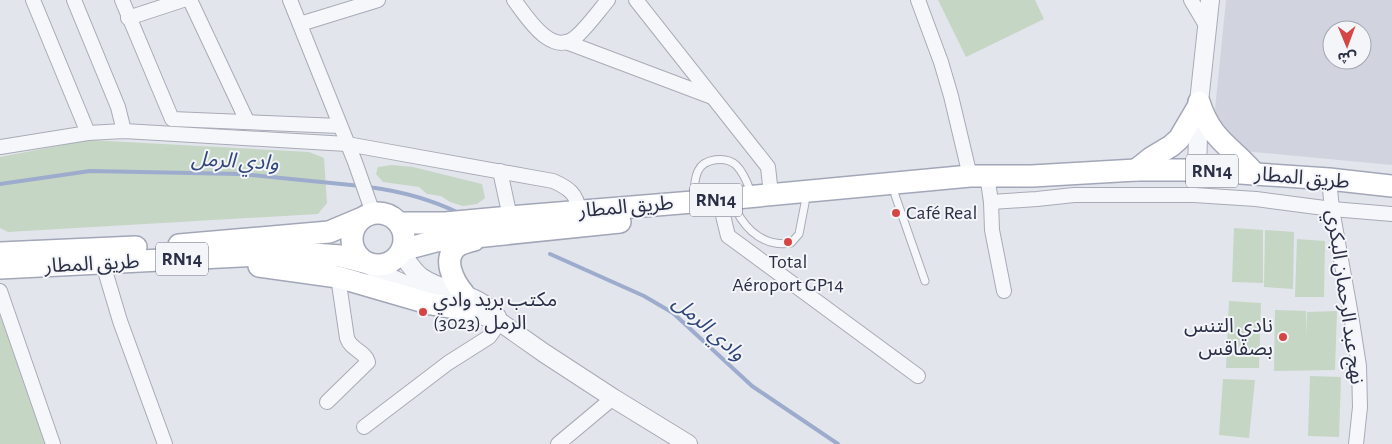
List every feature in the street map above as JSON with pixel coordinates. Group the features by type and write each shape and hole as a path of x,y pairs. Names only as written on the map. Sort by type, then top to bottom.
{"main road":[{"path":"1136,170 1179,139 1199,104"},
{"path":"1199,104 1211,130 1254,173"},
{"name":"طريق المطار","path":"399,223 445,222 693,202 805,203 984,185 1032,176 1136,170 1197,170 1254,173 1392,186"},
{"name":"طريق المطار","path":"402,251 436,241 740,202 984,185"},
{"name":"RN14","path":"367,216 387,214 399,223"},
{"name":"طريق المطار","path":"0,252 167,246 311,235 329,232 367,216"},
{"path":"365,263 353,249 351,241 355,226 367,216"},
{"path":"399,223 404,236 402,251"},
{"path":"167,260 267,266 338,277 431,304 466,302 451,272 450,257 459,245 485,236"},
{"name":"RN14","path":"365,263 377,266 387,264 402,251"},
{"name":"طريق المطار","path":"0,268 299,253 341,256 365,263"}],"street":[{"path":"34,0 88,133"},
{"path":"74,0 118,107 124,131"},
{"path":"122,0 172,119 171,134"},
{"path":"128,18 183,0"},
{"path":"190,0 247,121"},
{"path":"290,0 347,144 367,216"},
{"path":"300,24 378,0"},
{"path":"514,0 533,26 546,38 557,43 566,42 576,37 608,0"},
{"path":"636,0 768,167 740,202 728,236 918,376"},
{"path":"918,0 984,185 1004,291"},
{"path":"1191,0 1207,27"},
{"path":"1197,170 1199,104 1210,0"},
{"path":"566,42 712,97"},
{"path":"172,119 340,126"},
{"path":"0,147 88,133 124,131 347,144 540,178 566,186 578,200 579,211"},
{"path":"500,171 510,217"},
{"name":"نهج عبد الرحمان البكري","path":"1330,179 1332,209 1359,366 1360,407 1356,444"},
{"path":"984,185 1038,200 1074,195 1140,194 1256,199 1332,209 1392,214"},
{"path":"402,251 410,265 420,276 466,302"},
{"path":"365,263 410,288 466,302 484,304 500,322 680,442"},
{"path":"103,264 120,320 165,444"},
{"path":"327,402 368,362 366,356 349,344 346,338 338,277"},
{"path":"0,291 53,444"},
{"path":"364,427 448,363 489,337 500,322"},
{"path":"558,444 613,398"}],"lane":[{"path":"693,202 698,171 703,164 711,160 727,160 736,166 748,185 740,202 741,218 766,242 791,243 799,234 805,203"},
{"path":"895,195 925,281"}],"shaded area":[{"path":"1226,0 1392,0 1392,165 1243,151 1214,119"}],"green space":[{"path":"938,0 1035,0 1044,19 966,57"},
{"path":"89,140 309,152 324,158 327,203 318,214 8,232 0,228 0,157"},
{"path":"392,165 413,167 482,184 485,198 477,204 463,206 450,202 441,196 427,194 419,187 383,182 376,174 378,167"},
{"path":"1234,228 1263,230 1263,283 1232,282"},
{"path":"1265,230 1294,232 1293,289 1264,287"},
{"path":"1297,239 1325,241 1324,297 1295,297"},
{"path":"1229,301 1261,303 1259,368 1226,368"},
{"path":"1275,310 1306,311 1306,337 1307,312 1337,311 1335,370 1274,371"},
{"path":"0,315 45,444 0,444"},
{"path":"1310,376 1341,377 1339,437 1308,436"},
{"path":"1223,379 1255,380 1249,438 1219,435"}],"waterway":[{"name":"وادي الرمل","path":"0,184 90,171 241,174 361,186"},
{"name":"وادي الرمل","path":"368,187 415,196 459,213"},
{"name":"وادي الرمل","path":"550,254 644,296 673,313 752,386 838,444"}],"place":[{"name":"Café Real","path":"896,213"},
{"name":"Total Aéroport GP14","path":"788,242"},
{"name":"مكتب بريد وادي الرمل (3023)","path":"423,312"},
{"name":"نادي التنس بصفاقس","path":"1283,337"}]}
